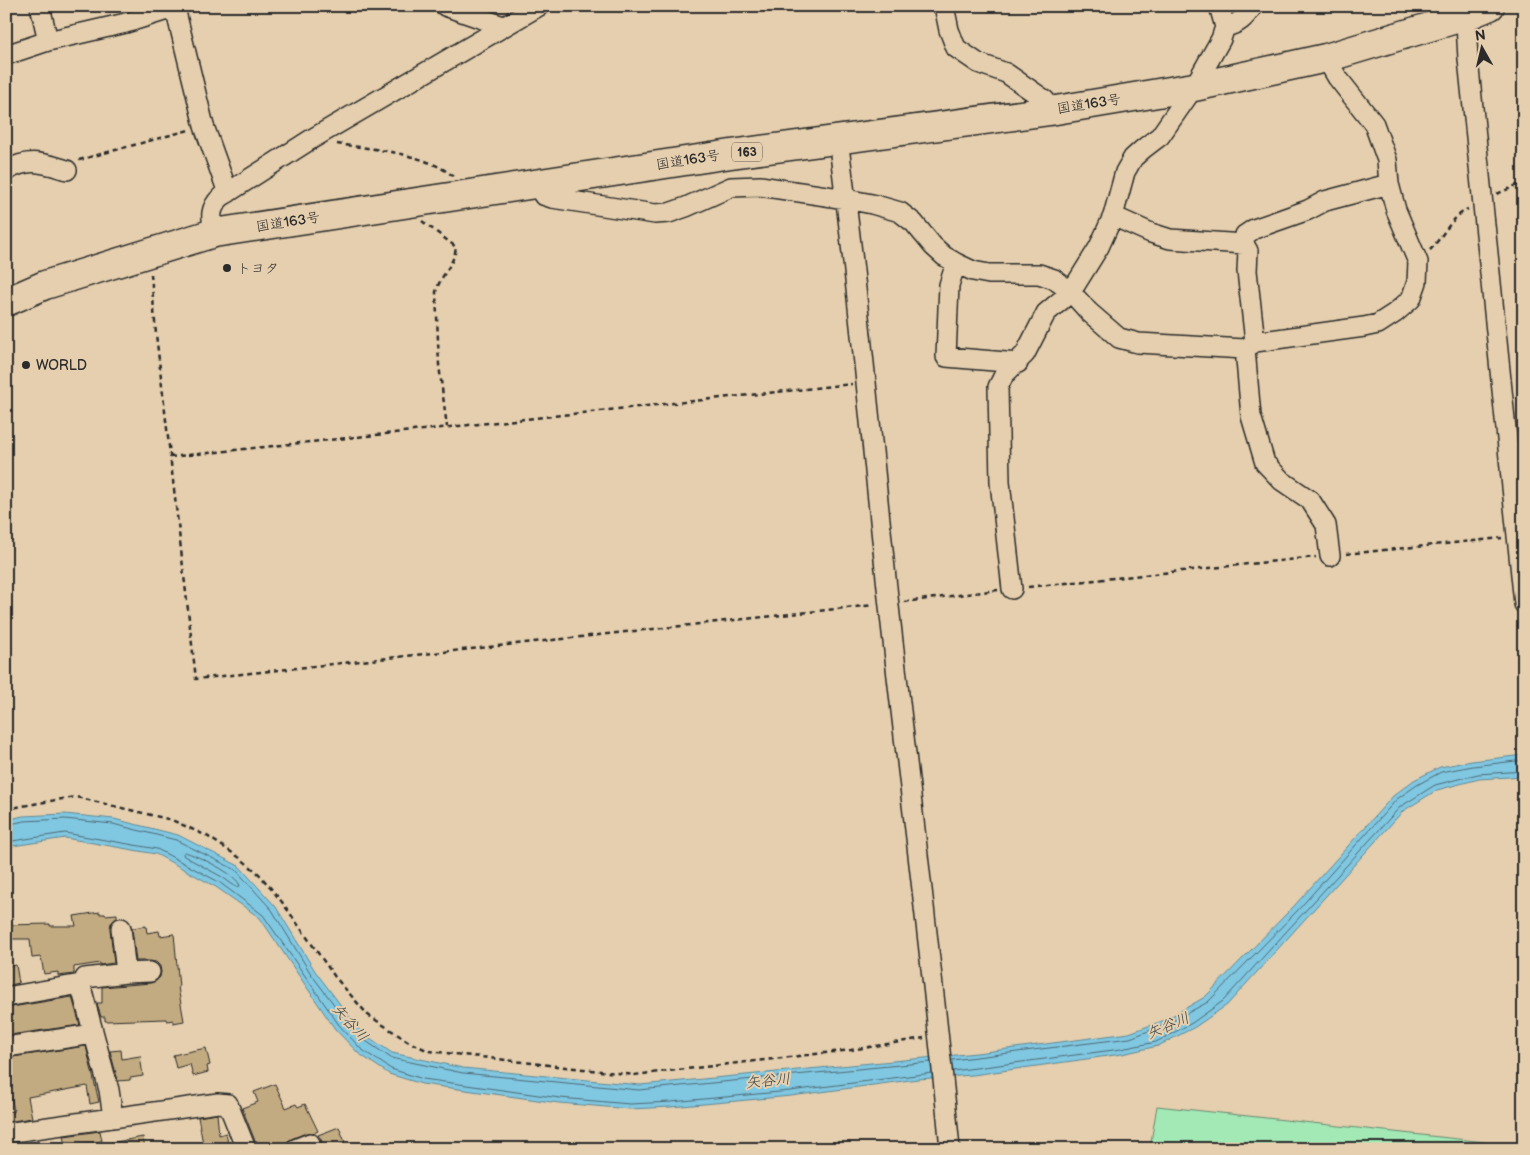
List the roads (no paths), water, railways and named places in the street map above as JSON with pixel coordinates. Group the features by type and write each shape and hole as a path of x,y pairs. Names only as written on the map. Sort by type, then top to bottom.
{"highway":[{"name":"国道163号","path":"6,302 45,285 214,233 536,183 1050,110 1194,87 1326,58 1474,10"}],"street":[{"path":"40,6 48,41"},
{"path":"445,6 504,26"},
{"path":"214,233 211,213 214,204 221,197 310,140 539,6"},
{"path":"944,6 949,30 956,48 978,63 1006,73 1045,100 1050,110"},
{"path":"1012,589 1000,482 998,387 1004,375 1025,354 1046,313 1071,292 1099,247 1112,216 1125,172 1133,158 1160,136 1194,87 1221,39 1225,27 1218,6"},
{"path":"1225,27 1244,19 1253,6"},
{"path":"6,55 48,41 126,23 177,7 204,126 228,193"},
{"path":"1474,10 1468,68 1524,604"},
{"path":"536,183 543,195 552,198 655,214 669,213 686,208 731,187 760,186 846,199 900,212 914,223 933,246 944,256 956,263 989,274 1039,274 1054,279 1071,292 1089,312 1119,338 1138,343 1250,346 1364,328 1378,324 1395,313 1410,299 1418,282 1418,262 1396,210 1389,184 1387,160 1374,124 1337,77 1326,58"},
{"path":"838,139 867,382 889,603 950,1149"},
{"path":"6,171 22,163 34,161 68,170"},
{"path":"1330,556 1326,525 1310,500 1282,481 1265,463 1251,416 1248,251 1244,244 1245,235 1254,229 1308,210 1325,201 1389,184"},
{"path":"1112,216 1170,239 1244,244"},
{"path":"956,263 949,285 946,357 1018,363"},
{"path":"121,928 126,973"},
{"path":"113,1117 109,1090 80,987 85,978 150,972"},
{"path":"6,997 75,984 80,987"},
{"path":"6,1047 93,1034"},
{"path":"6,1133 218,1103 228,1104 246,1149"},
{"path":"295,1149 310,1143 312,1149"}],"water":[{"name":"矢谷川","path":"1524,755 1524,776 1479,779 1437,790 1403,811 1227,1005 1195,1027 1158,1046 1122,1054 973,1075 918,1079 791,1096 671,1107 630,1109 559,1103 422,1084 389,1074 358,1053 335,1029 260,918 216,887 156,854 65,838 6,847 6,820 23,816 65,814 114,819 178,835 239,866 276,907 315,971 361,1032 392,1053 463,1068 640,1085 977,1053 1129,1033 1165,1020 1205,997 1294,906 1393,796 1414,780 1440,767"}],"place":[{"name":"トヨタ","path":"227,268"},
{"name":"WORLD","path":"26,365"}]}
